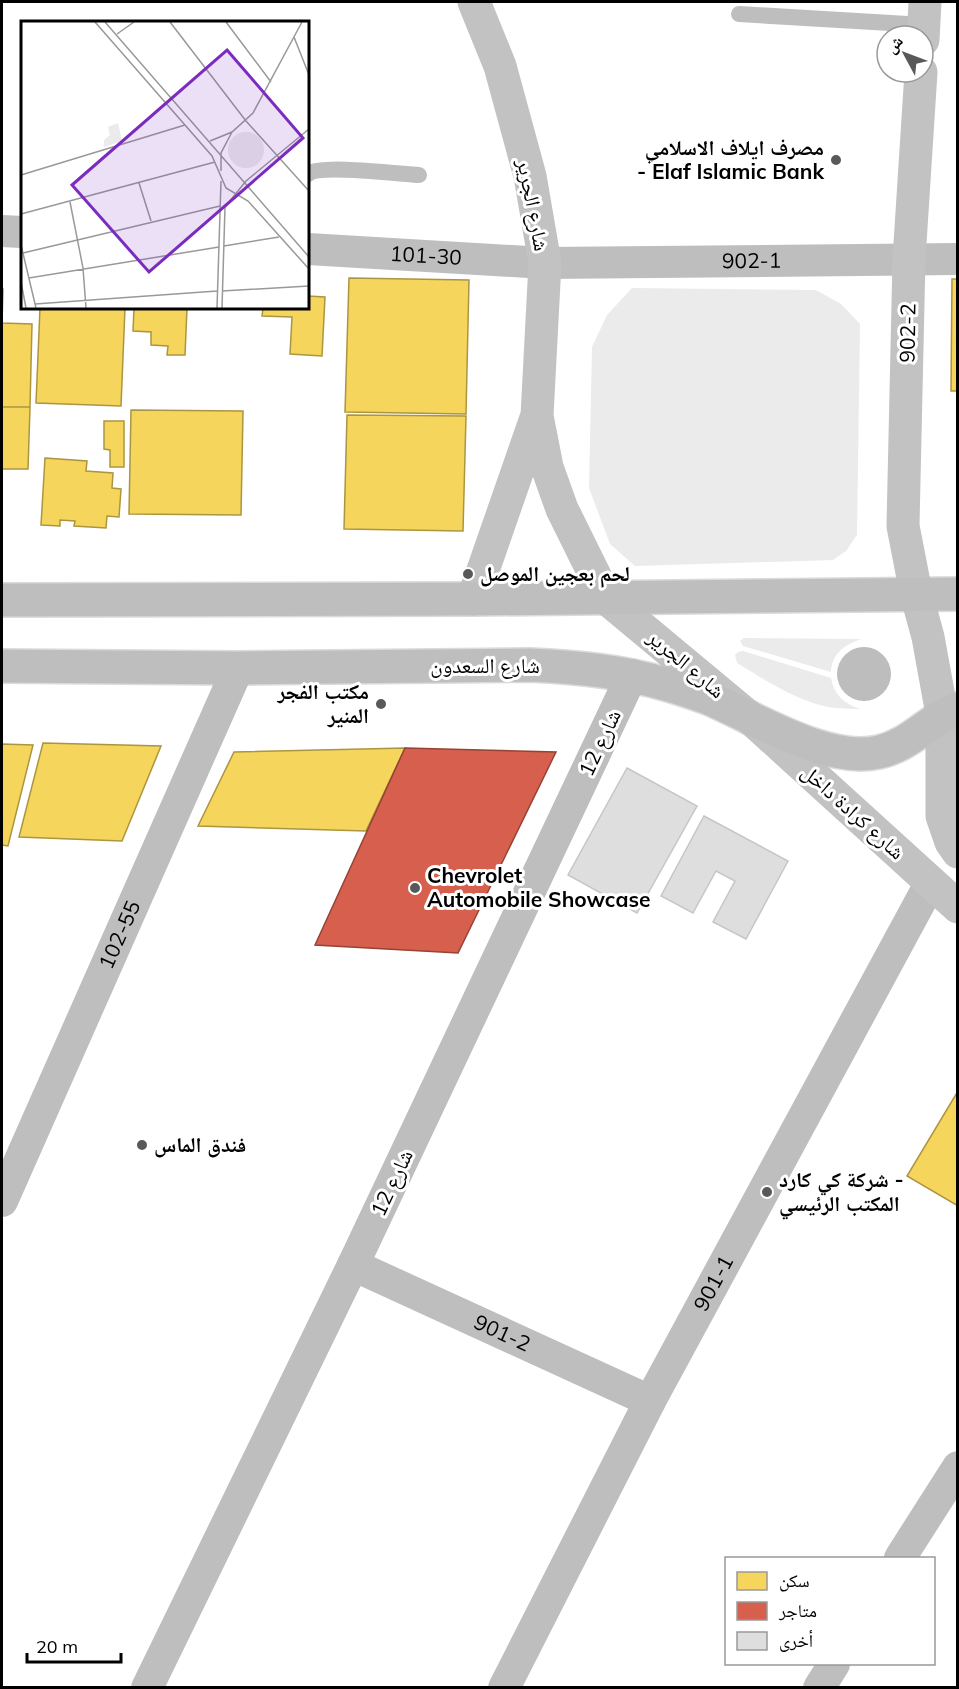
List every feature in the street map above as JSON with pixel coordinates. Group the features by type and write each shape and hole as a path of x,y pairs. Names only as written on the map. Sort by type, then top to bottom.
{"main road":[{"name":"شارع الجرير","path":"474,2 500,66 530,176 544,263 537,416 547,467 562,509 606,598 749,717"},
{"name":"902-2","path":"920,84 909,259 903,526 916,593 950,711"},
{"name":"شارع الجرير","path":"473,599 537,416"},
{"path":"2,600 473,599 957,594"},
{"name":"شارع السعدون","path":"2,666 238,668 530,665 574,667 632,675 707,698 825,749 852,754 879,752 905,742 950,711"},
{"path":"950,711 942,816 957,852"},
{"name":"شارع كرادة داخل","path":"749,717 957,907"}],"street":[{"path":"2,231 21,232"},
{"name":"101-30","path":"309,249 544,263"},
{"name":"902-1","path":"544,263 957,259"},
{"name":"102-55","path":"2,1201 238,668"},
{"name":"شارع 12","path":"147,1688 353,1265 632,675"},
{"name":"901-1","path":"504,1688 650,1401 931,882"},
{"name":"901-2","path":"353,1265 650,1401"},
{"path":"901,1557 957,1467"},
{"path":"819,1688 833,1665"}],"lane":[{"path":"740,14 924,22"},
{"path":"309,173 312,171 342,170 419,175"}],"shaded area":[{"path":"632,288 816,290 841,304 860,324 857,535 846,551 833,560 635,566 610,544 589,488 592,347 607,315"},
{"path":"744,638 861,639 849,644 836,655 831,672 743,646 740,641"},
{"path":"864,647 874,649 883,655 889,664 891,674 889,684 883,693 874,699 864,701 854,699 845,693 839,684 837,674 839,664 845,655 854,649"},
{"path":"743,651 831,678 841,698 861,709 824,706 790,694 737,663 735,655"}],"building: سكن":[{"path":"349,278 469,280 466,414 345,412"},
{"path":"952,279 958,279 958,391 951,391"},
{"path":"309,296 325,297 322,356 290,354 292,317 262,316 263,309 309,309"},
{"path":"40,309 125,309 121,406 36,403"},
{"path":"134,309 187,309 185,355 167,355 168,346 151,345 151,332 133,331"},
{"path":"2,323 32,324 30,407 2,407"},
{"path":"2,407 30,407 28,469 2,469"},
{"path":"131,410 243,411 241,515 129,514"},
{"path":"347,415 466,416 463,531 344,529"},
{"path":"104,421 124,421 124,467 110,467 110,450 104,449"},
{"path":"45,458 87,461 86,471 113,473 112,488 121,489 119,517 107,516 106,528 74,526 75,521 60,520 60,526 41,525"},
{"path":"43,743 161,746 122,841 19,837"},
{"path":"2,744 33,745 8,846 2,845"},
{"path":"405,748 366,831 198,826 234,752"},
{"path":"958,1091 958,1206 907,1176"}],"building: متاجر":[{"name":"Chevrolet Automobile Showcase","path":"405,748 556,752 458,953 315,945"}],"building: أخرى":[{"path":"627,768 697,806 637,913 568,875"},
{"path":"704,816 788,861 746,939 713,922 735,881 716,871 693,913 661,896"}],"place":[{"name":"مصرف ايلاف الاسلامي - Elaf Islamic Bank","path":"836,160"},
{"name":"لحم بعجين الموصل","path":"468,574"},
{"name":"مكتب الفجر المنير","path":"381,704"},
{"name":"Chevrolet Automobile Showcase","path":"415,888"},
{"name":"فندق الماس","path":"142,1145"},
{"name":"شركة كي كارد - المكتب الرئيسي","path":"767,1192"}]}
